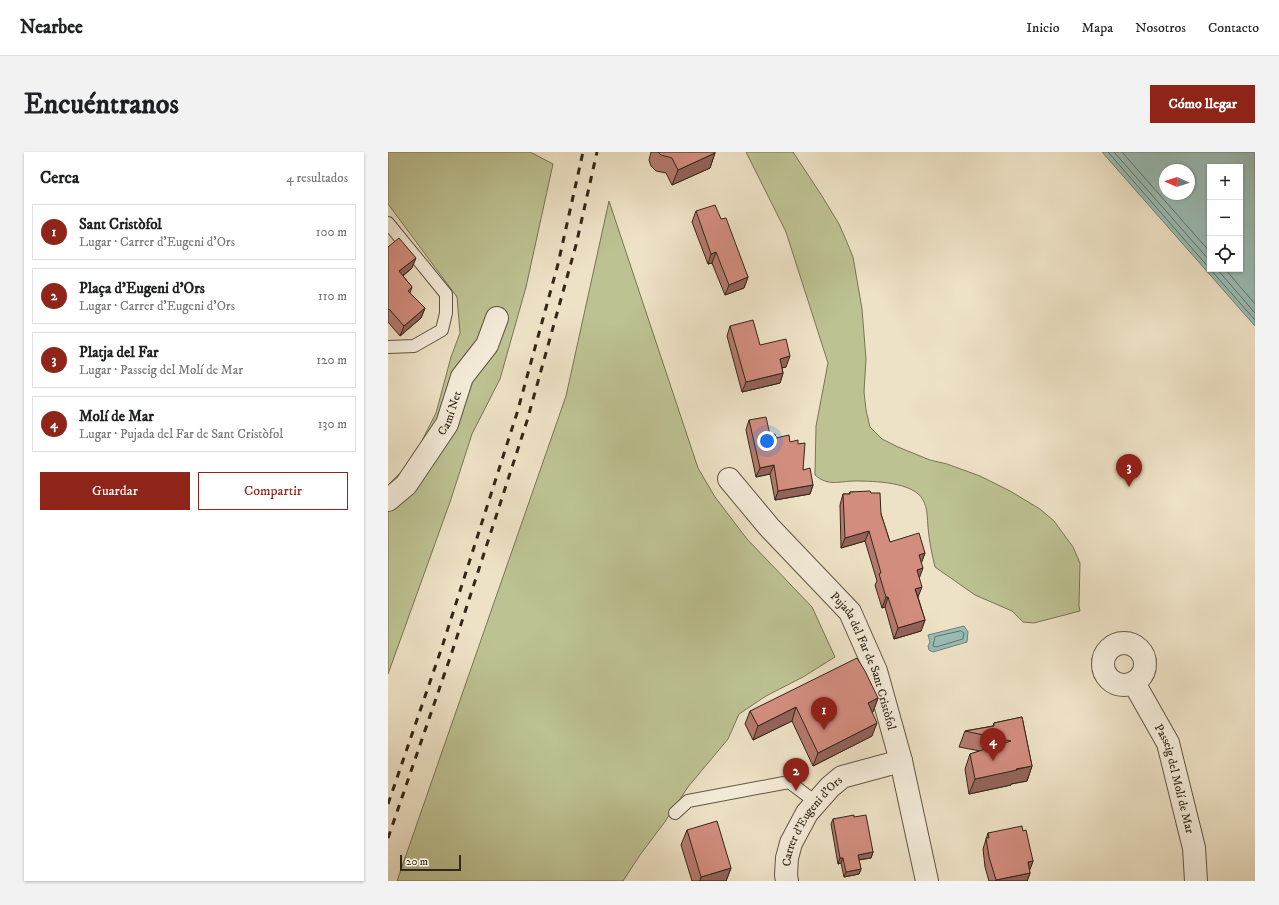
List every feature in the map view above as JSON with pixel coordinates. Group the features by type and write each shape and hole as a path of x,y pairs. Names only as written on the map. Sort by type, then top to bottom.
{"street":[{"name":"Camí Net","path":"388,500 406,485 447,424 462,377 487,345 497,318"},
{"name":"Pujada del Far de Sant Cristòfol","path":"729,479 769,527 850,612 876,671 901,761 927,881"},
{"name":"Passeig del Molí de Mar","path":"1134,683 1168,743 1194,848 1196,881"},
{"name":"Carrer d'Eugeni d'Ors","path":"787,881 787,858 791,843 807,813 830,787 842,777 901,761"}],"lane":[{"path":"388,348 414,346 442,330 446,312 446,294 389,227"},
{"path":"676,813 688,801 789,782 817,803"}],"green space":[{"path":"388,152 530,152 553,164 526,287 500,379 472,434 450,502 388,674 388,485 411,462 436,413 451,357 460,333 457,297 388,204"},
{"path":"746,152 793,152 839,224 853,257 862,309 866,359 864,392 870,427 882,439 898,447 930,460 947,464 980,476 1010,491 1040,509 1054,521 1073,547 1080,563 1080,611 1034,623 1023,622 1012,611 975,595 935,567 928,532 926,507 918,494 911,489 882,482 830,482 820,479 815,475 816,426 828,363 786,232"},
{"path":"609,201 698,468 715,497 747,539 812,607 835,657 803,677 766,696 739,714 728,739 688,787 623,881 397,881 566,396"}],"water":[{"path":"1102,152 1255,152 1255,326 1208,272 1243,272 1243,164 1207,164 1207,271"},
{"path":"964,626 968,632 967,642 933,652 929,650 928,646 930,642 928,635"}],"building":[{"path":"658,152 715,153 678,170 672,158 661,155"},
{"path":"715,205 721,219 726,218 748,277 729,285 716,252 711,254 696,211"},
{"path":"399,238 416,258 399,271 412,287 408,291 425,308 404,326 389,309 388,310 388,247"},
{"path":"753,320 760,345 786,339 790,356 780,359 783,373 746,382 730,326"},
{"path":"766,417 770,435 775,434 776,438 789,435 790,442 798,440 798,444 805,443 803,470 810,468 813,485 778,491 774,465 760,468 749,420"},
{"path":"870,491 871,493 880,493 881,514 890,542 919,533 925,553 919,555 923,568 917,570 922,587 915,589 925,620 898,628 879,574 881,573 869,531 845,538 843,494 850,494 850,492"},
{"path":"857,658 878,698 868,703 877,723 818,753 796,707 758,726 750,711"},
{"path":"1022,717 1032,766 975,779 970,754 1011,741 965,731 994,726 994,723"},
{"path":"854,815 854,817 866,815 873,852 858,855 861,869 846,872 843,858 840,858 833,819"},
{"path":"717,821 731,868 701,877 687,830"},
{"path":"1022,826 1023,831 1026,830 1033,861 1028,862 1030,873 996,880 989,857 986,838 989,838 988,833"}],"railway":[{"path":"388,804 442,647 517,413 558,264 583,152"},
{"path":"388,838 452,652 527,421 576,245 597,152"}],"place":[{"name":"Platja del Far","path":"1129,487"},
{"name":"Sant Cristòfol","path":"824,730"},
{"name":"Molí de Mar","path":"993,761"},
{"name":"Plaça d'Eugeni d'Ors","path":"796,791"}]}
